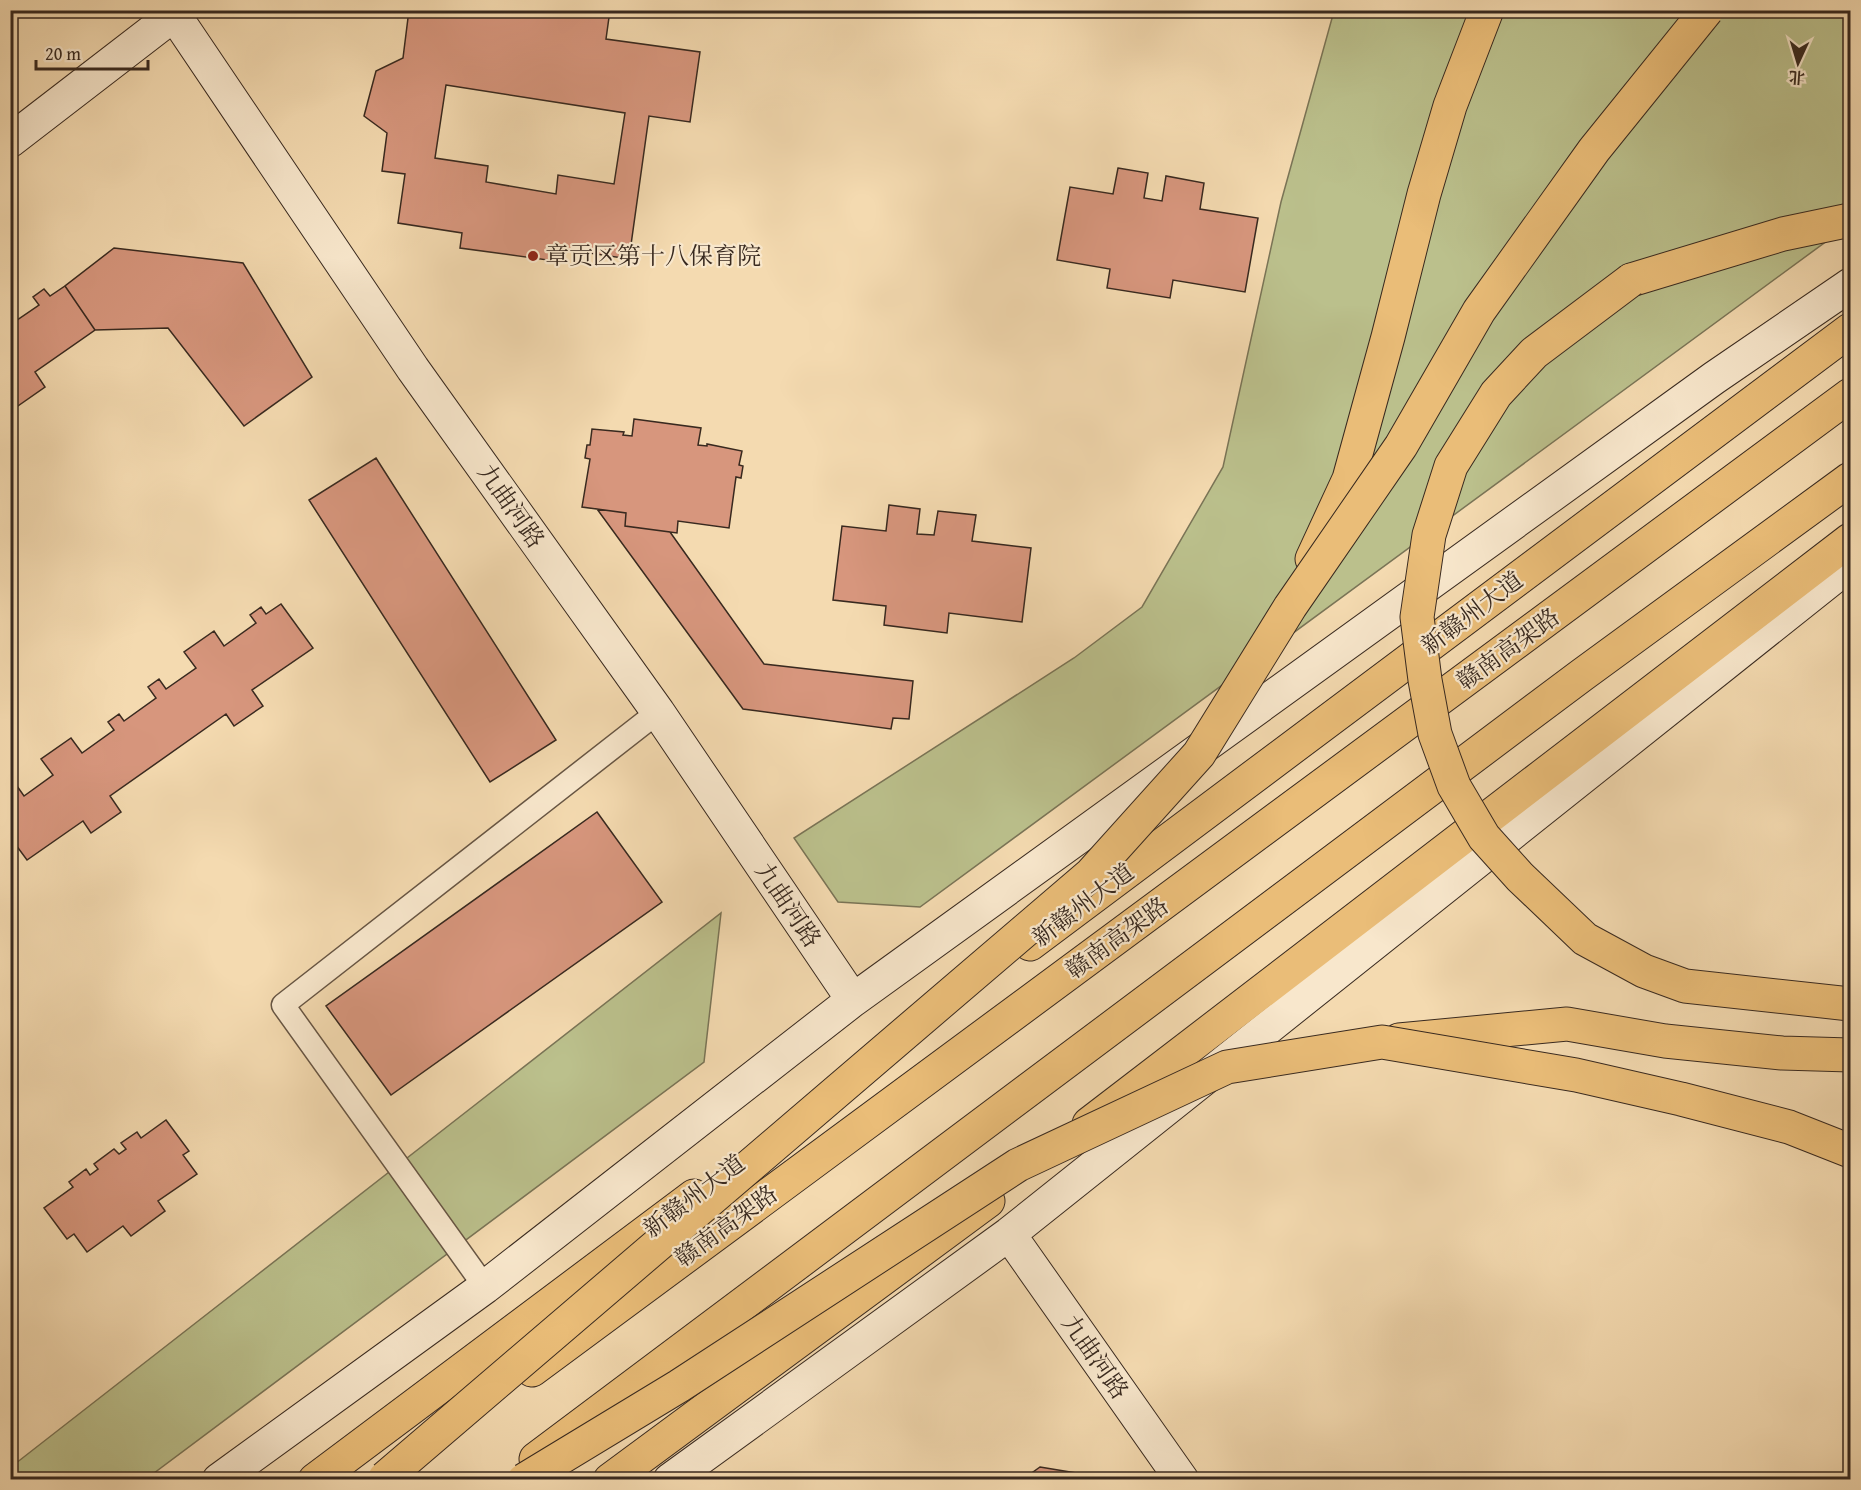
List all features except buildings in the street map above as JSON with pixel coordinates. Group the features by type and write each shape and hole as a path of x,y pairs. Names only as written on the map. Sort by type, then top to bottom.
{"main road":[{"path":"1290,607 1349,479 1446,117 1487,10"},
{"path":"384,1479 1091,874 1199,754 1290,607 1401,446 1479,311 1594,150 1707,10"},
{"path":"1851,220 1783,234 1631,280 1534,353 1496,394 1451,466 1429,535 1417,617 1435,734 1454,786 1484,837 1520,877 1585,939 1644,971 1685,986 1851,1004"},
{"name":"新赣州大道","path":"315,1479 1851,330"},
{"name":"赣南高架路","path":"384,1479 1851,395"},
{"path":"508,1479 1553,696 1851,478"},
{"path":"610,1479 1016,1181 1851,540"},
{"path":"524,1479 679,1386 1018,1165 1227,1067 1382,1042 1567,1024 1689,1043 1782,1053 1851,1055"},
{"path":"1382,1042 1576,1075 1682,1099 1789,1127 1851,1151"}],"street":[{"path":"10,141 175,12"},
{"name":"九曲河路","path":"175,12 413,369 657,712 853,1000"},
{"path":"219,1479 485,1287 853,1000 1704,385 1851,285"},
{"path":"670,1479 1009,1234 1851,564"},
{"name":"九曲河路","path":"1009,1234 1182,1479"}],"lane":[{"path":"485,1287 282,1005 657,712"}],"green space":[{"path":"1334,11 1850,11 1850,224 920,907 838,902 794,838 1074,658 1142,607 1223,467 1281,202"},
{"path":"721,913 704,1062 146,1479 11,1480 11,1467"}],"place":[{"name":"章贡区第十八保育院","path":"533,256"}]}
